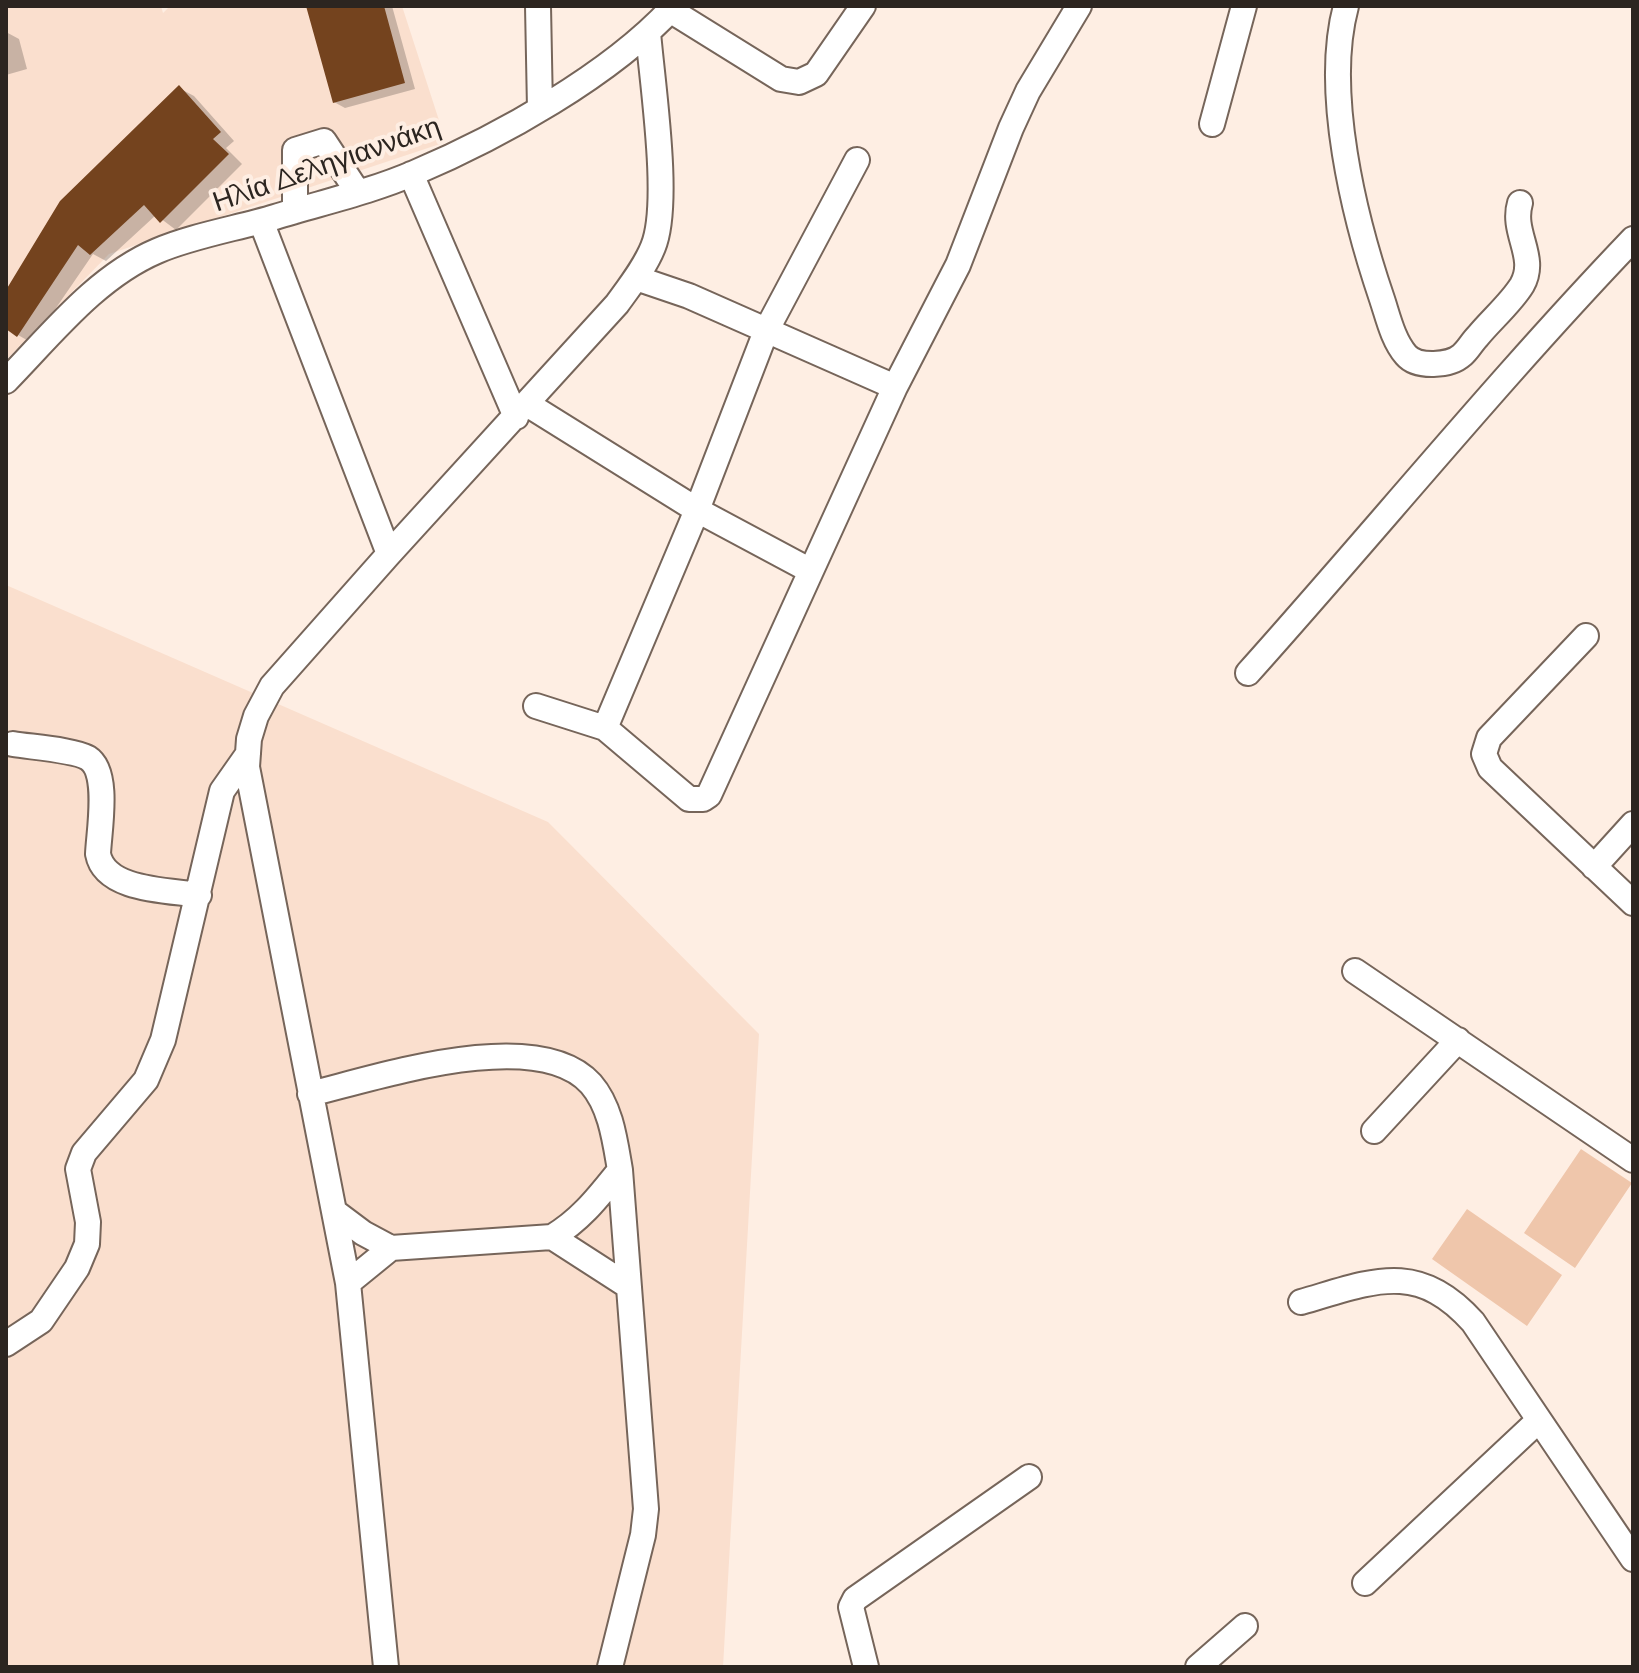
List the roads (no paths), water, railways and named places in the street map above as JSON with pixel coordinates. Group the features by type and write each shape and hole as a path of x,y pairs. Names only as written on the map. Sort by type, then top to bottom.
{"street":[{"path":"538,6 540,109"},
{"path":"672,8 781,79 799,82 816,74 863,6"},
{"path":"536,706 605,728 689,799 703,799 709,795 895,387 958,265 1017,115 1079,6"},
{"path":"1212,124 1244,6"},
{"path":"1346,6 1339,30 1340,103 1352,193 1377,286 1396,341 1407,357 1419,363 1433,363 1461,356 1522,285 1528,265 1516,223 1520,203"},
{"name":"Ηλία Δεληγιαννάκη","path":"6,381 81,304 117,274 158,251 411,174 481,142 540,109 592,74 648,32 672,8"},
{"path":"386,1667 348,1283 250,783 249,739 256,716 272,686 617,304 636,278 654,246 659,223 659,169 648,32"},
{"path":"295,211 295,150 324,141 357,191"},
{"path":"605,728 697,510 766,331 857,160"},
{"path":"411,174 522,410 811,571"},
{"path":"261,221 389,554"},
{"path":"1248,673 1358,550 1457,432 1633,239"},
{"path":"636,278 689,296 895,387"},
{"path":"1586,636 1489,738 1484,754 1490,768 1633,903"},
{"path":"13,744 85,756 95,763 101,776 98,854 105,873 130,883 199,895"},
{"path":"6,1344 41,1321 77,1268 87,1244 88,1222 78,1169 84,1153 146,1080 163,1040 222,791 248,754"},
{"path":"1594,867 1633,824"},
{"path":"1355,971 1633,1160"},
{"path":"1374,1131 1458,1040"},
{"path":"310,1094 476,1057 543,1060 572,1068 592,1085 613,1125 620,1170 646,1509 643,1535 610,1667"},
{"path":"335,1212 363,1233 391,1248 552,1237 571,1226 620,1170"},
{"path":"552,1237 628,1286"},
{"path":"348,1283 391,1248"},
{"path":"1301,1302 1375,1281 1411,1282 1436,1290 1459,1306 1473,1322 1633,1559"},
{"path":"1365,1583 1539,1420"},
{"path":"866,1667 852,1615 851,1607 855,1599 1029,1477"},
{"path":"1198,1667 1245,1626"}]}
